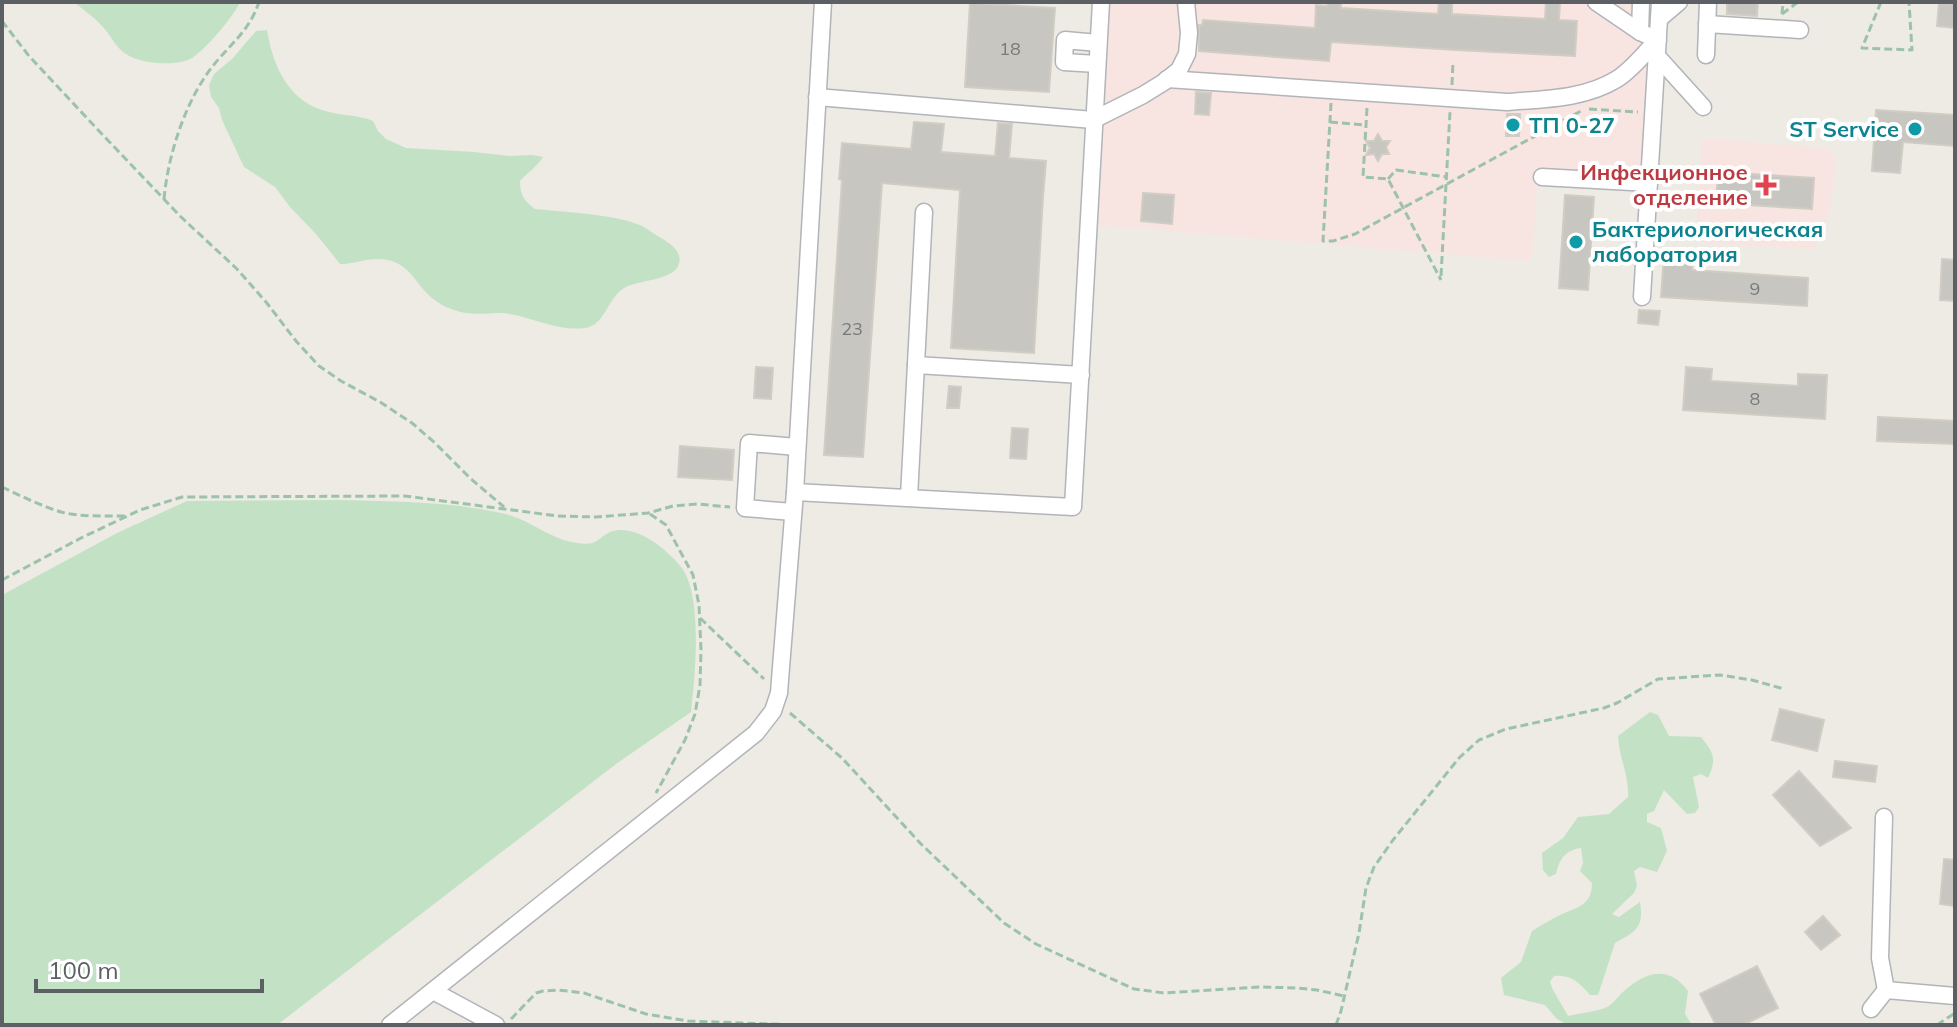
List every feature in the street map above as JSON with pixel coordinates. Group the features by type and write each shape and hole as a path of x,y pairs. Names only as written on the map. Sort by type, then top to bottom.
{"street":[{"path":"390,1025 756,733 768,719 776,701 795,492 823,2"},
{"path":"795,492 1073,507 1101,2"},
{"path":"817,97 1093,120 1143,95 1179,70 1187,54 1189,33 1186,2"},
{"path":"1596,2 1657,47 1703,107"},
{"path":"1640,32 1641,2"},
{"path":"1642,297 1660,2"},
{"path":"1659,19 1679,2"},
{"path":"1706,55 1708,2"},
{"path":"1707,24 1800,30"},
{"path":"1097,64 1064,62 1065,40 1098,43"},
{"path":"1167,79 1507,102 1560,98 1596,90 1620,78 1657,47"},
{"path":"1542,177 1649,183"},
{"path":"909,497 924,212"},
{"path":"916,365 1081,375"},
{"path":"793,512 745,508 749,443 797,447"},
{"path":"1871,1009 1886,990 1880,958 1884,817"},
{"path":"1886,990 1955,996"},
{"path":"433,991 496,1025"}],"path":[{"path":"164,199 168,167 196,91 220,57 248,27 259,2"},
{"path":"1782,14 1798,2"},
{"path":"1881,2 1862,48 1912,50 1909,2"},
{"path":"2,21 29,56 164,199 237,269 319,366 412,423 507,509"},
{"path":"1452,90 1453,62"},
{"path":"1332,94 1323,241 1355,234 1446,180 1585,108"},
{"path":"1368,96 1363,177 1388,179"},
{"path":"1388,179 1441,280 1451,103"},
{"path":"1330,122 1366,125"},
{"path":"1388,179 1396,170 1446,180"},
{"path":"2,487 64,513 127,516"},
{"path":"2,580 127,516 182,497 405,496 558,516 596,517 648,513 697,504 745,508"},
{"path":"648,513 666,525 693,575 700,618 700,685 695,714 685,740 651,801"},
{"path":"700,618 767,682 776,701 842,758 921,844 1004,923 1036,944 1134,989 1164,993 1259,987 1317,990 1344,996"},
{"path":"1336,1025 1359,933 1366,888 1374,867 1459,758 1479,740 1506,729 1604,708 1658,679 1720,675 1784,689"},
{"path":"506,1025 536,993 558,990 584,993 646,1014 688,1021 799,1025"},
{"path":"1937,1025 1955,1013"}],"shaded area":[{"path":"1109,2 1658,2 1647,168 1637,179 1538,172 1532,261 1097,225"},
{"name":"Инфекционное отделение","path":"1702,138 1826,148 1837,158 1829,212 1814,249 1696,242"}],"green space":[{"path":"74,2 240,2 226,24 197,54 185,61 168,63 149,62 126,54 99,23"},
{"path":"267,30 285,82 303,101 329,112 373,121 386,139 406,148 543,157 520,181 522,194 531,206 614,218 640,225 674,248 680,259 677,268 668,275 626,287 598,322 574,329 512,314 472,314 451,309 426,293 403,266 388,260 340,264 275,187 244,167 219,108 211,97 209,85 214,74 256,31"},
{"path":"187,501 425,503 506,514 577,543 593,543 610,532 620,530 640,534 668,553 689,581 696,638 691,712 616,764 277,1025 2,1025 2,595 117,533"},
{"path":"1650,712 1658,715 1669,736 1701,737 1711,752 1713,766 1708,778 1701,774 1693,777 1699,807 1695,813 1687,814 1664,790 1654,811 1647,814 1647,822 1661,828 1667,851 1657,872 1640,867 1634,871 1637,886 1634,893 1612,914 1619,917 1640,902 1641,918 1637,928 1615,943 1598,995 1590,995 1579,983 1565,976 1554,976 1550,982 1568,1016 1605,1008 1632,984 1649,975 1665,974 1688,991 1685,1014 1692,1025 1568,1025 1557,1019 1545,1005 1504,995 1501,978 1521,962 1532,931 1579,907 1590,896 1592,883 1580,871 1583,863 1581,848 1567,853 1556,874 1549,877 1543,870 1542,853 1563,838 1578,817 1609,814 1628,797 1618,736"}],"building":[{"path":"1327,2 1341,2 1341,8 1438,14 1439,2 1452,2 1452,14 1545,19 1546,2 1560,2 1559,20 1577,21 1575,56 1331,42 1329,61 1199,51 1199,25 1203,20 1315,28 1316,5 1327,6"},
{"path":"1727,2 1758,2 1757,16 1727,14"},
{"path":"970,3 1055,8 1049,92 965,87"},
{"path":"1939,3 1955,4 1955,28 1937,26"},
{"path":"1196,92 1211,93 1209,115 1195,114"},
{"name":"ST Service","path":"1876,110 1955,115 1955,146 1903,142 1900,173 1872,171"},
{"name":"ТП 0-27","path":"1507,114 1520,114 1519,136 1506,136"},
{"path":"914,122 944,124 941,152 995,156 998,123 1012,124 1009,158 1046,161 1034,353 951,348 960,190 882,183 863,457 824,455 842,143 911,149"},
{"path":"1378,134 1382,141 1390,141 1386,147 1389,154 1382,154 1378,161 1374,154 1366,155 1370,148 1366,141 1374,141"},
{"path":"1718,172 1814,178 1812,209 1716,203"},
{"path":"1143,193 1174,195 1172,224 1141,221"},
{"name":"Бактериологическая лаборатория","path":"1565,195 1594,197 1588,290 1559,288"},
{"path":"1664,255 1693,258 1692,270 1808,278 1807,306 1661,297"},
{"path":"1942,259 1955,260 1955,301 1940,300"},
{"path":"1639,310 1660,311 1658,325 1638,323"},
{"path":"756,367 773,368 771,399 754,398"},
{"path":"1686,367 1712,369 1711,381 1798,386 1798,374 1827,375 1825,419 1683,410"},
{"path":"949,386 961,387 959,408 947,408"},
{"path":"1878,417 1955,421 1955,444 1877,441"},
{"path":"1012,428 1028,429 1026,459 1010,458"},
{"path":"680,446 734,450 732,480 678,477"},
{"path":"1780,709 1824,720 1817,751 1772,740"},
{"path":"1835,761 1877,766 1875,782 1833,777"},
{"path":"1799,771 1851,828 1820,846 1773,795"},
{"path":"1944,859 1955,860 1955,906 1940,904"},
{"path":"1823,916 1840,935 1821,950 1805,932"},
{"path":"1757,966 1778,1008 1743,1025 1716,1025 1700,994"}],"place":[{"name":"ТП 0-27","path":"1513,125"},
{"name":"ST Service","path":"1915,129"},
{"name":"Инфекционное отделение","path":"1766,185"},
{"name":"Бактериологическая лаборатория","path":"1576,242"}]}
